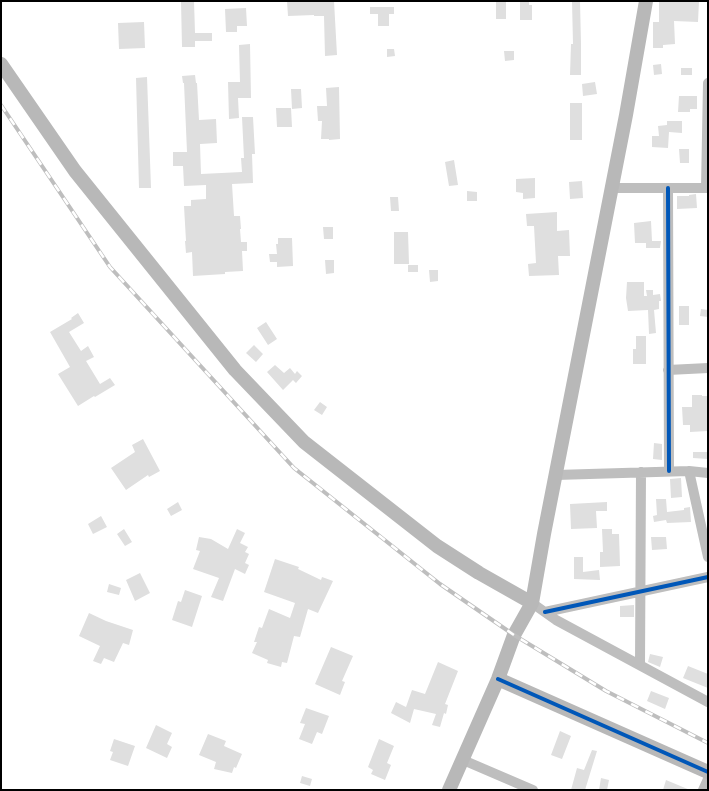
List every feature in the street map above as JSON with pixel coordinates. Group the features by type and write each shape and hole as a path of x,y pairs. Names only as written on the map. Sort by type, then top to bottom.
{"main road":[{"path":"449,790 498,679 514,636 532,603 544,534 612,188 646,1"},
{"path":"1,64 75,171 95,196 235,370 304,442 437,546 478,573 532,603"},
{"path":"498,679 708,772"}],"street":[{"path":"612,188 707,188 708,84"},
{"path":"668,188 669,471"},
{"path":"668,370 708,368"},
{"path":"556,474 669,471 708,473"},
{"path":"689,471 708,557"},
{"path":"640,665 641,472"},
{"path":"545,612 708,577"},
{"path":"532,603 556,620 708,702"},
{"path":"463,760 533,790"},
{"path":"703,790 708,779"}],"building":[{"path":"181,1 194,1 195,33 212,33 212,41 195,41 195,47 182,47"},
{"path":"287,1 334,1 337,55 325,56 324,16 288,16"},
{"path":"496,1 506,1 506,19 496,19"},
{"path":"520,1 529,1 529,5 532,5 532,20 520,20"},
{"path":"572,1 580,1 581,75 570,75 571,44 573,44"},
{"path":"659,1 699,1 698,22 674,21 675,44 663,45 663,48 653,48 653,22 659,22"},
{"path":"370,7 394,7 394,14 389,14 389,26 378,26 378,14 370,14"},
{"path":"246,8 247,26 237,26 237,32 226,32 225,9"},
{"path":"144,22 145,48 119,49 118,23"},
{"path":"250,44 251,98 238,98 239,118 229,119 228,82 240,82 239,45"},
{"path":"387,49 394,49 395,56 387,57"},
{"path":"504,51 514,51 514,60 505,61"},
{"path":"661,64 662,74 654,75 653,65"},
{"path":"681,68 692,68 692,75 681,75"},
{"path":"195,75 197,83 199,120 216,119 217,143 200,144 201,174 242,172 241,158 244,158 242,117 253,117 255,154 252,154 253,183 232,184 234,216 240,216 241,242 247,242 247,251 242,251 243,271 193,276 192,252 186,253 184,206 191,206 191,200 206,199 206,185 184,186 183,166 173,166 173,152 187,152 184,83 182,76"},
{"path":"147,77 151,188 139,188 136,78"},
{"path":"595,82 597,94 583,96 582,84"},
{"path":"339,87 340,139 321,139 322,121 318,121 317,106 327,106 326,88"},
{"path":"291,89 301,89 302,108 292,109"},
{"path":"679,96 697,96 697,109 690,109 690,112 678,112"},
{"path":"570,103 582,103 582,140 570,140"},
{"path":"276,108 291,108 292,127 277,127"},
{"path":"667,121 682,121 682,133 669,132 668,148 652,147 652,136 659,136 658,126 667,125"},
{"path":"679,149 689,149 689,163 680,163"},
{"path":"454,160 458,185 449,186 445,162"},
{"path":"535,178 535,198 523,199 523,193 516,192 516,179"},
{"path":"582,181 583,198 570,199 569,182"},
{"path":"467,191 477,192 477,201 467,201"},
{"path":"696,194 697,208 677,209 677,196 689,196"},
{"path":"390,197 398,197 399,211 391,211"},
{"path":"557,212 557,231 569,230 570,256 558,256 559,275 529,276 528,264 536,263 534,226 527,226 526,214"},
{"path":"651,221 652,241 661,241 660,248 646,248 646,243 635,243 634,223"},
{"path":"323,227 333,227 333,239 324,239"},
{"path":"394,232 408,232 409,264 394,264"},
{"path":"278,238 292,238 293,266 277,267 277,262 270,262 269,254 277,254 276,244 278,244"},
{"path":"325,260 334,260 334,273 326,274"},
{"path":"408,265 418,265 418,272 408,272"},
{"path":"429,270 438,270 438,281 430,282"},
{"path":"627,282 644,282 644,296 647,296 646,290 653,290 653,295 660,294 661,301 659,301 659,309 654,310 656,333 649,334 648,310 628,311 626,298"},
{"path":"679,306 689,306 689,325 679,325"},
{"path":"701,309 708,310 708,317 700,316"},
{"path":"78,313 84,323 69,332 81,351 88,346 94,357 86,361 100,384 110,378 115,385 78,406 58,374 70,367 50,332 72,319 71,318"},
{"path":"266,322 277,339 268,345 257,328"},
{"path":"636,336 646,336 646,364 633,364 633,349 636,349"},
{"path":"254,345 263,354 256,362 246,353"},
{"path":"275,365 284,373 290,368 295,374 297,371 302,376 296,383 293,380 283,390 267,372"},
{"path":"692,395 708,396 708,431 690,432 690,425 683,425 682,407 692,407"},
{"path":"320,402 327,407 322,415 314,410"},
{"path":"143,439 160,471 149,477 148,475 126,490 111,468 135,452 132,445"},
{"path":"654,443 662,444 662,460 653,459"},
{"path":"693,452 708,452 708,459 693,458"},
{"path":"681,478 682,497 671,498 670,479"},
{"path":"656,499 666,499 667,512 684,510 684,508 690,507 691,522 667,523 666,520 654,522 653,516 657,515"},
{"path":"178,502 182,510 171,516 167,509"},
{"path":"607,502 607,511 596,511 597,528 571,529 570,504"},
{"path":"101,516 107,527 93,534 88,524"},
{"path":"124,529 132,542 125,546 117,534"},
{"path":"237,529 245,533 240,543 248,547 245,552 249,554 245,563 249,565 245,574 235,569 223,601 211,597 219,578 193,569 200,551 196,550 199,537 211,539 228,549"},
{"path":"602,529 612,529 612,534 619,534 620,566 600,567 600,552 603,552"},
{"path":"651,537 666,537 667,549 652,550"},
{"path":"574,557 583,557 583,572 599,570 600,580 574,579"},
{"path":"275,559 299,567 298,569 321,580 322,577 333,581 318,613 308,609 300,637 294,636 287,663 282,662 281,667 267,663 268,660 252,653 257,642 254,642 259,627 262,628 269,609 290,618 295,603 264,592"},
{"path":"140,573 150,593 135,601 126,580"},
{"path":"109,584 121,588 119,595 107,592"},
{"path":"185,590 202,596 192,627 172,620 178,601 181,602"},
{"path":"634,605 634,617 620,617 620,606"},
{"path":"89,613 106,621 133,630 129,645 123,643 114,662 104,658 101,664 93,661 100,646 79,636"},
{"path":"331,647 353,656 342,681 345,682 340,695 315,684"},
{"path":"650,654 663,657 660,667 648,662"},
{"path":"438,662 458,671 445,704 448,705 440,727 432,725 436,714 414,709 410,723 391,713 396,702 406,707 412,690 425,694"},
{"path":"688,666 708,674 708,688 683,678"},
{"path":"651,691 669,698 665,709 647,701"},
{"path":"306,708 329,716 322,734 317,732 312,744 299,739 305,724 300,723"},
{"path":"156,725 172,733 167,744 172,747 167,758 146,748"},
{"path":"560,731 571,736 562,759 551,755"},
{"path":"208,734 226,741 224,746 242,754 236,768 234,767 232,773 214,769 216,762 199,755"},
{"path":"114,739 135,746 128,766 110,760 113,752 110,751"},
{"path":"379,739 394,746 387,763 391,765 385,780 371,774 373,770 368,767"},
{"path":"592,750 597,751 585,790 571,790 577,768 584,770"},
{"path":"302,776 312,779 310,786 300,783"},
{"path":"601,778 609,780 607,790 599,790"},
{"path":"666,780 690,790 663,790"}],"railway":[{"path":"1,105 110,267 294,468 440,584 514,635 606,691 708,743"}],"cycle path":[{"path":"668,188 669,471"},
{"path":"545,612 708,577"},
{"path":"498,679 708,772"}]}
